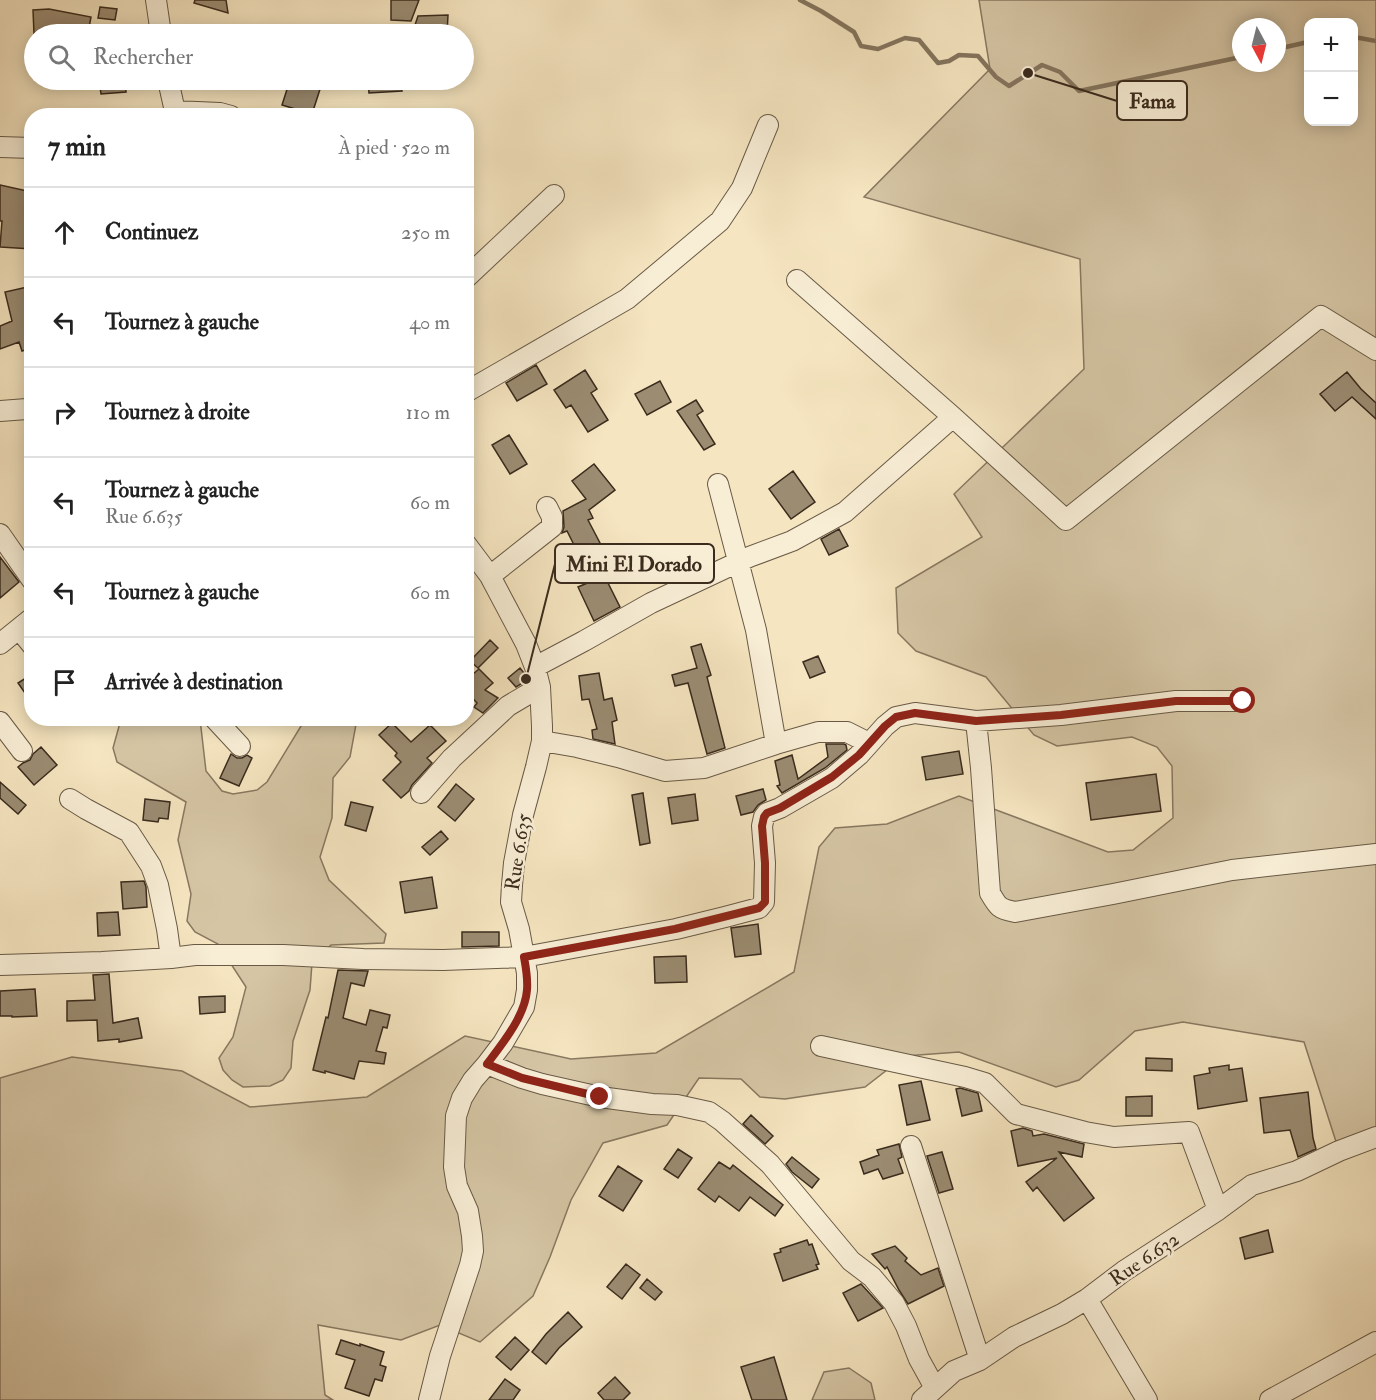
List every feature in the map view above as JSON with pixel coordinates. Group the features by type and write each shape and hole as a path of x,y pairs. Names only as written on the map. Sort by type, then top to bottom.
{"street":[{"path":"156,0 160,24"},
{"path":"170,90 174,108"},
{"path":"474,387 627,299 720,222 742,188 768,125"},
{"path":"0,147 24,148"},
{"path":"474,270 554,195"},
{"path":"797,280 1066,520 1321,316 1376,350"},
{"path":"0,411 24,409"},
{"path":"535,667 651,603 737,563 792,541 845,512 953,417"},
{"path":"718,484 756,630 776,744"},
{"path":"490,576 552,527 552,517 547,507"},
{"path":"0,534 24,568"},
{"name":"Rue 6.635","path":"429,1400 440,1356 470,1265 472,1251 468,1211 457,1186 454,1167 456,1116 462,1098 473,1080 503,1043 524,1007 527,990 527,973 519,929 511,902 512,885 523,815 542,741 540,687 535,667 526,644 490,576 474,555"},
{"path":"0,644 24,625"},
{"path":"421,793 452,758 508,706 540,687"},
{"path":"0,965 195,955 443,960 524,957 675,929 759,908 765,902 762,826 764,817 767,813 780,808 832,777 859,755 896,717 915,713 976,721 1061,715 1176,701 1243,701"},
{"path":"976,721 990,893 997,906 1004,910 1015,912 1232,870 1376,854"},
{"path":"0,722 21,751"},
{"path":"221,726 240,746"},
{"path":"542,741 608,754 665,771 705,768 818,732 848,732 869,743"},
{"path":"70,799 129,832 151,866 163,907 171,958"},
{"path":"821,1046 985,1083 1016,1114 1085,1132 1114,1137 1189,1132 1218,1210"},
{"path":"487,1064 542,1084 600,1097 677,1105 709,1112 722,1121 770,1164 851,1261 872,1277 894,1304 906,1326 919,1359 928,1394"},
{"name":"Rue 6.632","path":"928,1394 954,1371 980,1360 1014,1336 1062,1314 1087,1299 1124,1271 1252,1185 1297,1171 1376,1137"},
{"path":"911,1146 980,1360"},
{"path":"1087,1299 1147,1400"},
{"path":"1270,1400 1376,1342"}],"shaded area":[{"path":"979,0 1376,0 1376,1136 1339,1151 1304,1042 1183,1022 1135,1031 1079,1080 1056,1087 959,1052 905,1056 865,1087 785,1099 760,1097 741,1079 699,1078 667,1125 603,1143 571,1200 533,1296 480,1342 440,1325 401,1340 318,1325 325,1395 333,1400 0,1400 0,1078 72,1057 182,1071 250,1107 367,1097 465,1036 571,1059 656,1053 794,972 819,847 835,828 887,824 959,796 1108,852 1133,850 1173,818 1172,766 1157,747 1132,737 1057,746 1034,735 986,677 916,651 898,633 896,588 982,537 954,494 1084,369 1080,259 864,197 990,69"},
{"path":"119,726 201,726 206,771 222,791 233,794 257,790 267,782 301,726 356,726 350,757 333,778 332,818 320,857 329,880 386,934 384,943 331,945 312,963 310,990 293,1041 291,1068 283,1080 270,1086 243,1087 223,1070 219,1058 233,1037 246,987 218,944 195,932 187,921 191,894 178,840 186,802 117,762 113,748"},
{"path":"849,1368 871,1383 875,1400 812,1400 824,1372"}],"building":[{"path":"195,0 226,0 228,13 194,3"},
{"path":"391,0 419,0 411,21 391,20"},
{"path":"100,7 117,9 115,20 98,18"},
{"path":"49,9 91,17 90,24 34,24 33,10"},
{"path":"448,15 448,24 415,24 418,16"},
{"path":"100,90 126,90 126,92 101,94"},
{"path":"287,90 320,90 314,108 292,108 282,105"},
{"path":"369,90 402,91 369,93"},
{"path":"0,185 24,190 24,248 0,247 2,221 0,221"},
{"path":"24,288 24,350 22,351 19,342 0,349 0,326 12,321 5,292"},
{"path":"536,365 547,384 517,401 506,383"},
{"path":"585,370 597,389 591,393 608,420 588,432 571,405 566,408 554,390"},
{"path":"1347,372 1376,403 1376,419 1352,397 1335,411 1320,394"},
{"path":"660,381 671,402 647,415 635,394"},
{"path":"696,400 703,411 697,415 715,444 704,450 677,411"},
{"path":"509,435 527,464 510,474 492,445"},
{"path":"594,464 615,490 589,510 593,518 588,520 611,564 601,569 620,607 594,621 578,587 592,581 567,531 562,533 563,511 586,499 572,481"},
{"path":"793,471 815,502 791,519 769,489"},
{"path":"839,529 848,546 829,555 821,539"},
{"path":"0,557 19,582 0,598"},
{"path":"490,640 498,648 478,668 474,664 474,657"},
{"path":"701,644 711,675 707,677 725,748 707,754 688,683 675,686 672,675 697,668 691,647"},
{"path":"818,656 825,672 810,678 803,662"},
{"path":"520,668 526,681 516,687 508,678"},
{"path":"479,669 493,683 485,690 498,698 483,713 474,707 477,703 474,700 474,673"},
{"path":"599,673 604,700 612,698 617,720 612,722 615,744 593,739 592,730 597,729 589,699 582,700 579,676"},
{"path":"24,679 24,692 18,683"},
{"path":"389,726 395,726 411,742 431,726 446,741 427,758 432,763 401,798 383,780 401,762 395,756 397,753 379,735"},
{"path":"826,744 844,744 847,750 825,768 782,793 777,786 780,785 775,761 792,755 798,779 828,757"},
{"path":"41,747 57,765 34,785 18,767 30,760"},
{"path":"959,751 963,774 926,780 922,757"},
{"path":"231,754 237,758 247,755 252,758 239,786 220,778"},
{"path":"1156,774 1161,811 1091,820 1086,783"},
{"path":"0,782 26,805 18,814 0,798"},
{"path":"456,784 474,799 455,821 438,807"},
{"path":"763,789 766,800 753,812 741,815 736,796"},
{"path":"643,793 650,843 640,845 632,795"},
{"path":"695,794 698,820 672,824 668,798"},
{"path":"145,799 170,802 168,819 159,818 158,822 143,820"},
{"path":"351,802 373,807 366,831 345,825"},
{"path":"441,831 448,839 430,855 422,847"},
{"path":"432,877 437,908 405,913 400,882"},
{"path":"144,881 147,907 123,909 121,882"},
{"path":"118,912 120,935 98,936 97,913"},
{"path":"758,924 761,954 735,957 731,928"},
{"path":"462,932 499,932 499,946 462,947"},
{"path":"686,956 687,982 655,983 654,957"},
{"path":"338,970 368,971 364,986 351,983 343,1018 366,1025 370,1010 390,1015 387,1028 383,1027 376,1051 386,1053 384,1064 359,1061 354,1079 313,1070 326,1017 328,1018"},
{"path":"109,974 113,1023 138,1018 142,1038 119,1042 119,1039 98,1041 97,1020 67,1021 67,1001 95,1000 93,975"},
{"path":"35,989 37,1016 0,1016 0,991"},
{"path":"225,996 225,1012 200,1014 199,997"},
{"path":"1146,1058 1172,1059 1172,1071 1146,1070"},
{"path":"1229,1065 1229,1070 1242,1068 1247,1101 1198,1109 1194,1076 1210,1073 1209,1068"},
{"path":"921,1081 930,1120 907,1125 899,1085"},
{"path":"956,1089 978,1093 982,1111 962,1116"},
{"path":"1308,1092 1316,1149 1298,1157 1290,1130 1264,1133 1260,1098"},
{"path":"1152,1096 1152,1116 1126,1116 1126,1097"},
{"path":"751,1115 773,1136 765,1144 743,1124"},
{"path":"1023,1128 1032,1131 1033,1136 1044,1134 1084,1144 1082,1157 1059,1152 1094,1198 1064,1221 1037,1187 1033,1191 1026,1182 1057,1158 1018,1166 1011,1131"},
{"path":"899,1144 902,1157 898,1159 903,1173 883,1179 878,1169 864,1174 860,1162 879,1155 877,1150"},
{"path":"678,1149 692,1158 678,1178 664,1169"},
{"path":"942,1152 953,1189 939,1193 927,1156"},
{"path":"792,1157 819,1179 812,1188 792,1172 786,1164"},
{"path":"719,1162 730,1169 733,1165 783,1205 775,1216 750,1197 739,1211 719,1196 715,1202 698,1189"},
{"path":"618,1166 642,1181 623,1211 599,1196"},
{"path":"1268,1230 1273,1252 1245,1259 1240,1238"},
{"path":"807,1240 809,1245 812,1244 819,1264 816,1265 818,1269 783,1281 774,1254 781,1252 780,1249"},
{"path":"895,1246 907,1258 905,1261 921,1275 938,1268 944,1286 908,1304 887,1267 885,1269 872,1254"},
{"path":"626,1264 640,1275 622,1299 607,1287"},
{"path":"647,1279 662,1292 655,1300 640,1288"},
{"path":"861,1284 883,1308 858,1321 843,1293"},
{"path":"568,1312 582,1327 559,1348 546,1364 532,1352"},
{"path":"515,1337 529,1350 511,1370 496,1357"},
{"path":"341,1340 384,1352 380,1365 386,1367 382,1381 375,1379 369,1396 345,1388 355,1360 336,1354"},
{"path":"774,1357 787,1400 752,1400 741,1367"},
{"path":"615,1377 630,1393 623,1400 604,1400 598,1393"},
{"path":"505,1379 520,1390 513,1400 489,1400"}],"waterway":[{"path":"800,0 854,32 861,46 878,49 905,38 919,40 938,63 949,61 959,55 978,56 996,77 1009,86 1042,65 1060,72 1079,91 1232,59"},
{"path":"1358,38 1376,41"},
{"path":"1286,47 1304,43"}],"place":[{"name":"Fama","path":"1028,73"},
{"name":"Mini El Dorado","path":"526,679"}],"route":[{"path":"600,1097 542,1084 487,1064 503,1043 524,1007 527,973 524,957 675,929 759,908 765,902 762,826 764,817 767,813 780,808 832,777 859,755 896,717 915,713 976,721 1061,715 1176,701 1243,701"}]}
